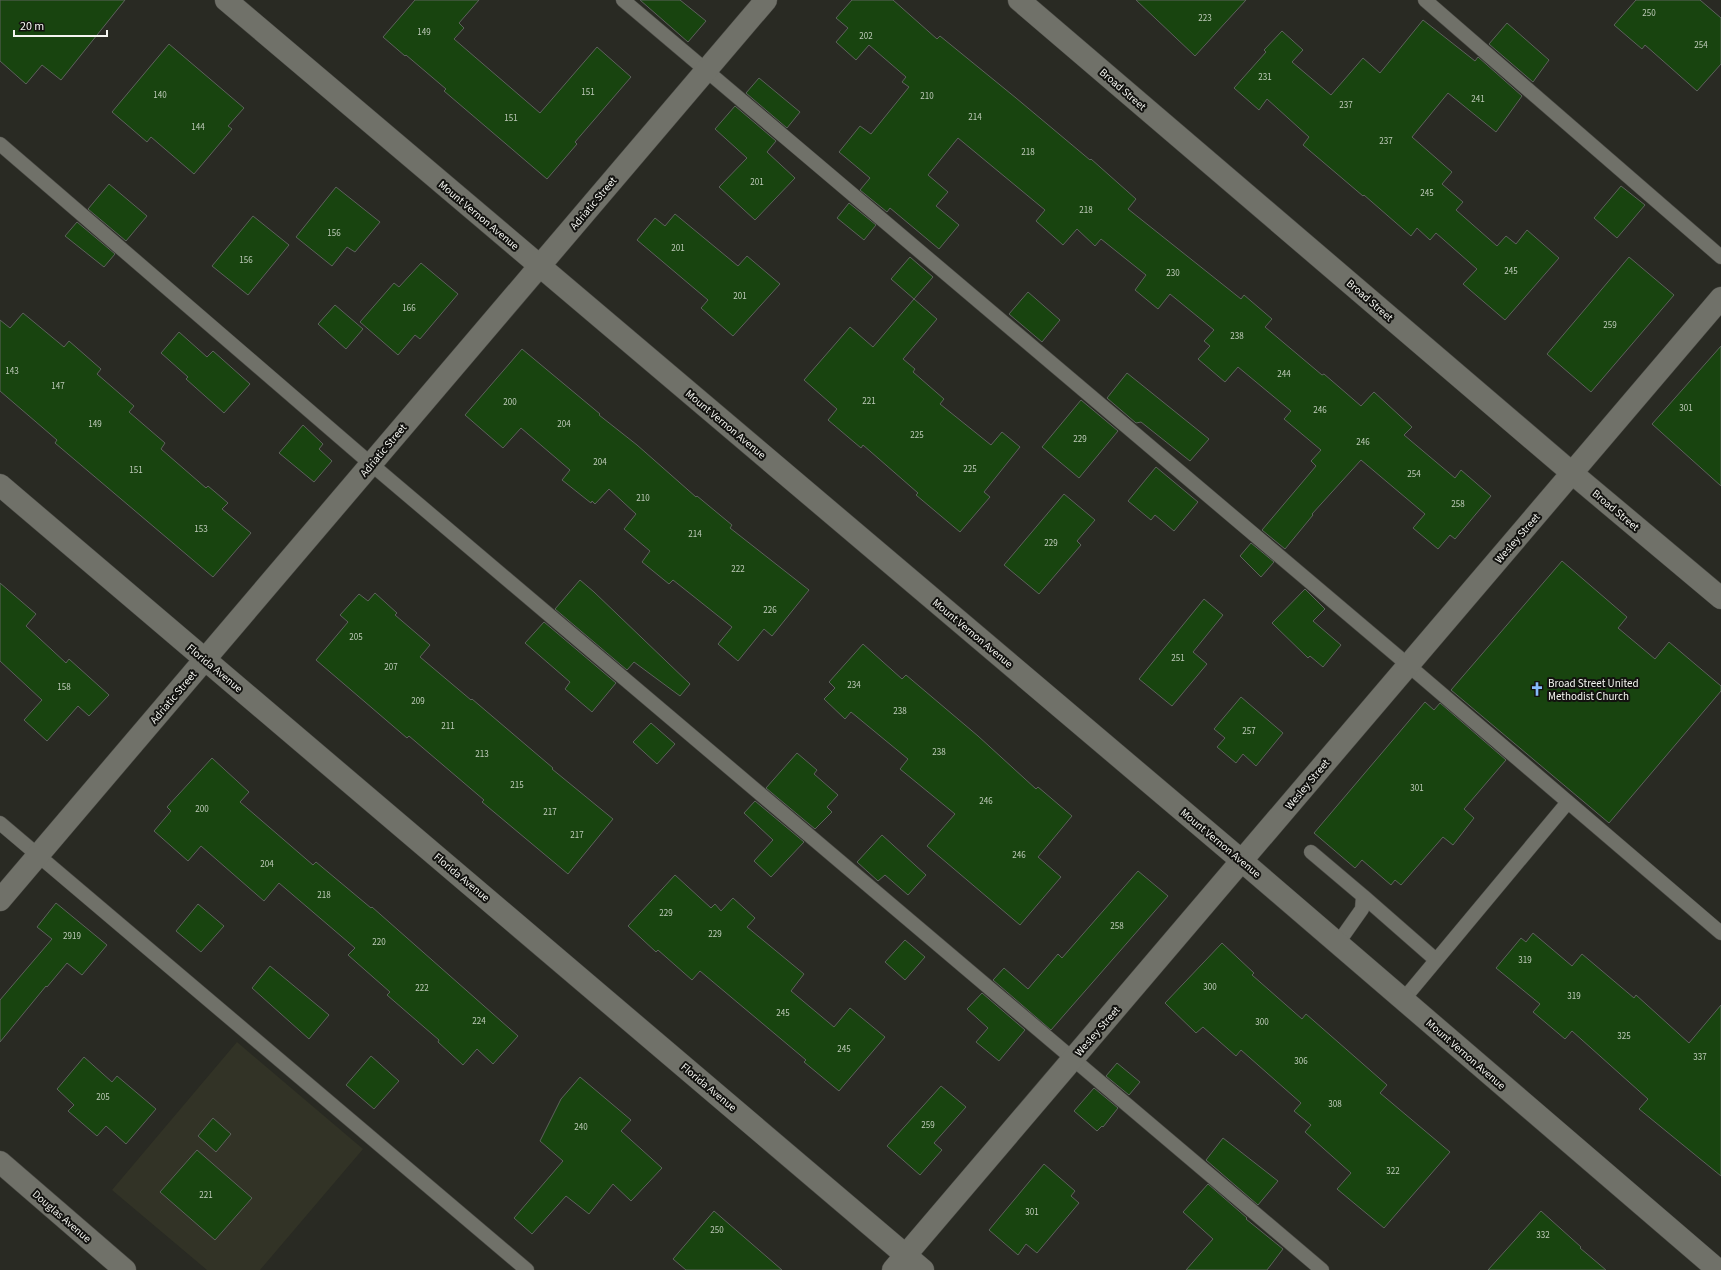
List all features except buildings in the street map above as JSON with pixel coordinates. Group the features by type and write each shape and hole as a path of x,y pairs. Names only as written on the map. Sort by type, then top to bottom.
{"street":[{"name":"Mount Vernon Avenue","path":"226,0 1242,861 1718,1270"},
{"name":"Adriatic Street","path":"0,900 766,0"},
{"name":"Broad Street","path":"1019,0 1572,473 1721,598"},
{"name":"Wesley Street","path":"899,1262 1721,298"},
{"name":"Florida Avenue","path":"0,485 205,659 899,1262 923,1270"},
{"name":"Douglas Avenue","path":"0,1162 111,1266"}],"lane":[{"path":"623,0 1408,665 1721,933"},
{"path":"1425,0 1721,257"},
{"path":"0,144 371,464 1072,1060 1322,1270"},
{"path":"1403,1000 1568,802"},
{"path":"0,823 527,1270"},
{"path":"1311,852 1436,960"},
{"path":"1338,943 1362,909 1363,896"}],"shaded area":[{"path":"237,1042 363,1149 260,1270 207,1270 112,1190"}],"place":[{"name":"Broad Street United Methodist Church","path":"1537,689"}]}
